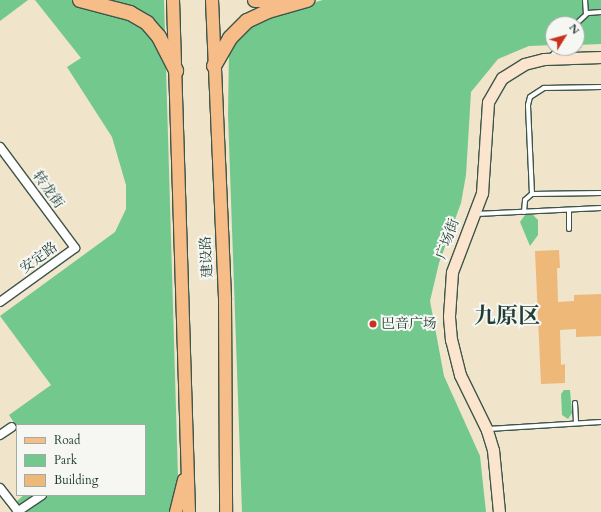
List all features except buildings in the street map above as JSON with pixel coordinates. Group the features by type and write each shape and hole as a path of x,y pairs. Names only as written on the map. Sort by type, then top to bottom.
{"highway":[{"path":"80,0 130,13 147,23 159,37 176,71"},
{"path":"255,0 283,0"},
{"path":"214,66 234,32 247,21 268,10 307,0"}],"main road":[{"name":"建设路","path":"174,0 189,512"},
{"name":"建设路","path":"212,0 225,300 226,512"},
{"path":"176,512 187,471"},
{"path":"226,499 230,512"}],"street":[{"name":"广场街","path":"499,512 496,463 487,430 460,375 451,340 449,316 452,272 483,187 487,106 491,94 499,81 515,68 534,61 601,57"},
{"name":"转龙街","path":"0,147 75,248"},
{"name":"安定路","path":"0,302 75,248"},
{"path":"0,435 12,427"},
{"path":"0,488 18,512 41,496"}],"lane":[{"path":"585,0 586,14 601,12"},
{"path":"532,194 530,97 544,88 601,87"},
{"path":"524,212 525,200 532,194 601,193"},
{"path":"474,214 601,208"},
{"path":"569,210 569,229"},
{"path":"575,403 576,423"},
{"path":"487,430 601,422"}],"green space":[{"path":"0,0 28,0 0,21"},
{"path":"35,0 164,0 179,512 25,512 17,501 23,496 146,496 146,424 16,424 16,426 9,415 51,385 0,316 115,232 126,209 126,185 112,137 67,67 81,58"},
{"path":"323,0 601,0 601,44 585,45 585,16 545,16 545,45 529,46 498,59 471,92 466,175 461,203 439,263 430,301 444,376 480,456 486,512 242,512 228,115 229,51 237,35 269,15"},
{"path":"525,215 533,215 538,220 538,235 530,246 520,222"},
{"path":"564,390 570,390 572,413 568,419 562,415 561,394"}],"place":[{"name":"巴音广场","path":"373,324"}],"district":[{"name":"九原区","path":"507,317"}]}
